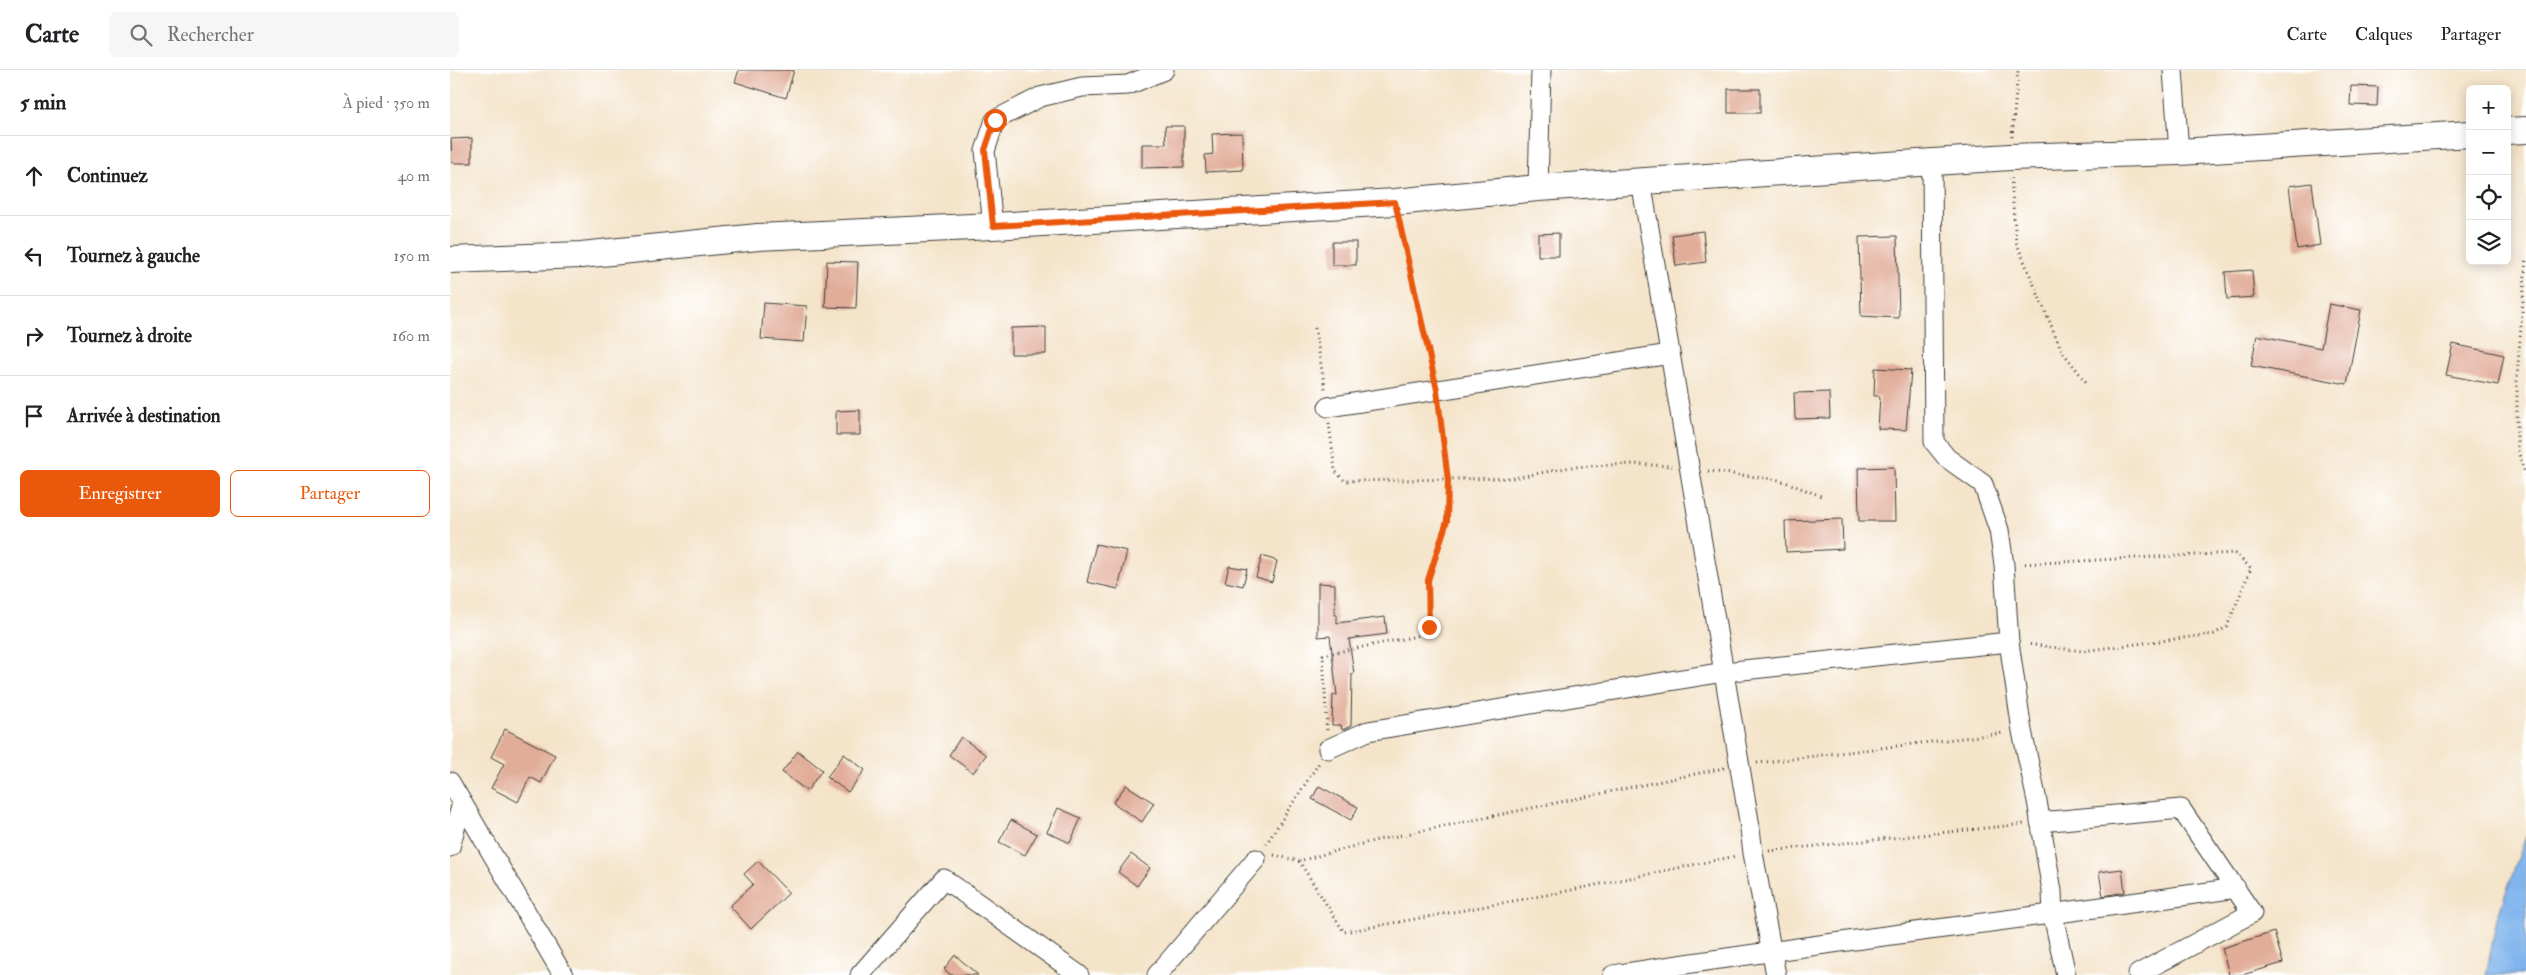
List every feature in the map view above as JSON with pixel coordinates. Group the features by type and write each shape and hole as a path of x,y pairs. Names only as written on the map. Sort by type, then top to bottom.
{"main road":[{"path":"2511,131 2526,130"},
{"path":"450,260 581,255 758,237 993,226 1395,202 1538,188 2010,156 2179,152 2466,134"}],"street":[{"path":"993,226 985,150 995,120 1040,97 1082,86 1128,85 1164,70"},
{"path":"1538,188 1541,70"},
{"path":"2173,70 2179,152"},
{"path":"1932,162 1934,442 1947,458 1983,484 1999,530 2004,565 2009,642 2022,731 2052,891 2053,916 2066,975"},
{"path":"1641,181 1740,765 1753,853 1776,975"},
{"path":"1328,407 1670,354"},
{"path":"1328,749 1368,731 1724,672 2009,642"},
{"path":"450,782 563,975"},
{"path":"450,847 462,803"},
{"path":"2040,822 2181,809 2252,912 2138,974"},
{"path":"1157,975 1258,855"},
{"path":"860,975 944,879 1079,975"},
{"path":"1613,975 1770,950 2053,916 2236,888"}],"path":[{"path":"2018,70 2010,156 2016,242 2062,351 2086,382"},
{"path":"1395,202 1437,390 1448,480 1447,521 1428,580 1429,627 1417,636 1322,656 1328,749 1258,855 1299,861 1373,841 1740,765 2022,731"},
{"path":"2526,261 2517,378 2517,448 2526,476"},
{"path":"1315,328 1328,407 1335,471 1345,481 1514,478 1571,467 1631,464 1689,466 1719,474 1780,480 1821,496"},
{"path":"2004,565 2234,553 2251,568 2227,627 2214,634 2082,651 2009,642"},
{"path":"1299,861 1344,932 1557,893 1753,853 2040,822"}],"water":[{"path":"2526,836 2526,975 2486,975 2497,918"}],"building":[{"path":"739,70 794,70 786,98 735,82"},
{"path":"2351,86 2378,87 2377,106 2350,105"},
{"path":"1728,89 1760,89 1760,113 1728,113"},
{"path":"1165,126 1184,126 1184,167 1142,168 1142,144 1166,144"},
{"path":"1242,133 1243,170 1206,172 1205,155 1213,154 1212,134"},
{"path":"472,138 472,163 452,163 451,139"},
{"path":"2312,183 2320,245 2297,249 2289,186"},
{"path":"1703,231 1706,262 1676,266 1672,235"},
{"path":"1559,233 1559,256 1538,256 1538,234"},
{"path":"1897,236 1899,318 1861,316 1859,237"},
{"path":"1332,242 1356,242 1356,265 1332,265"},
{"path":"827,261 858,262 856,308 825,307"},
{"path":"2252,270 2254,297 2227,299 2225,272"},
{"path":"764,303 807,306 804,342 761,339"},
{"path":"2329,304 2361,310 2347,384 2251,366 2257,335 2321,348"},
{"path":"1046,327 1046,354 1011,354 1011,328"},
{"path":"2453,344 2504,355 2498,385 2446,375"},
{"path":"1875,368 1911,370 1906,430 1878,429 1880,396 1874,396"},
{"path":"1829,392 1830,418 1795,419 1794,393"},
{"path":"860,410 860,435 836,435 836,411"},
{"path":"1894,467 1895,521 1859,521 1858,468"},
{"path":"1842,519 1843,549 1786,552 1785,521"},
{"path":"1096,544 1127,551 1118,589 1087,582"},
{"path":"1262,556 1277,561 1272,582 1256,577"},
{"path":"1229,566 1247,569 1243,586 1225,582"},
{"path":"1318,583 1335,584 1335,615 1337,615 1337,623 1385,617 1387,634 1349,639 1354,674 1352,674 1351,726 1342,730 1341,725 1332,725 1333,695 1337,695 1330,636 1318,637"},
{"path":"505,729 555,755 541,783 530,777 518,802 491,788 504,764 491,757"},
{"path":"961,737 986,755 973,773 949,755"},
{"path":"798,751 822,770 807,791 782,772"},
{"path":"844,754 865,770 848,792 827,777"},
{"path":"1126,785 1154,803 1142,822 1113,803"},
{"path":"1319,786 1358,807 1351,820 1312,799"},
{"path":"1058,808 1081,818 1070,843 1047,832"},
{"path":"1011,820 1037,834 1025,855 999,842"},
{"path":"1131,854 1150,868 1137,886 1118,872"},
{"path":"758,861 789,893 751,929 730,906 753,884 744,874"},
{"path":"2122,869 2125,892 2103,896 2099,872"},
{"path":"2274,932 2283,963 2242,975 2229,975 2222,948"},
{"path":"955,955 978,975 951,975 944,969"}],"route":[{"path":"995,120 985,150 988,193 993,226 1395,202 1437,390 1448,480 1447,521 1438,556 1428,580 1429,627"}]}
